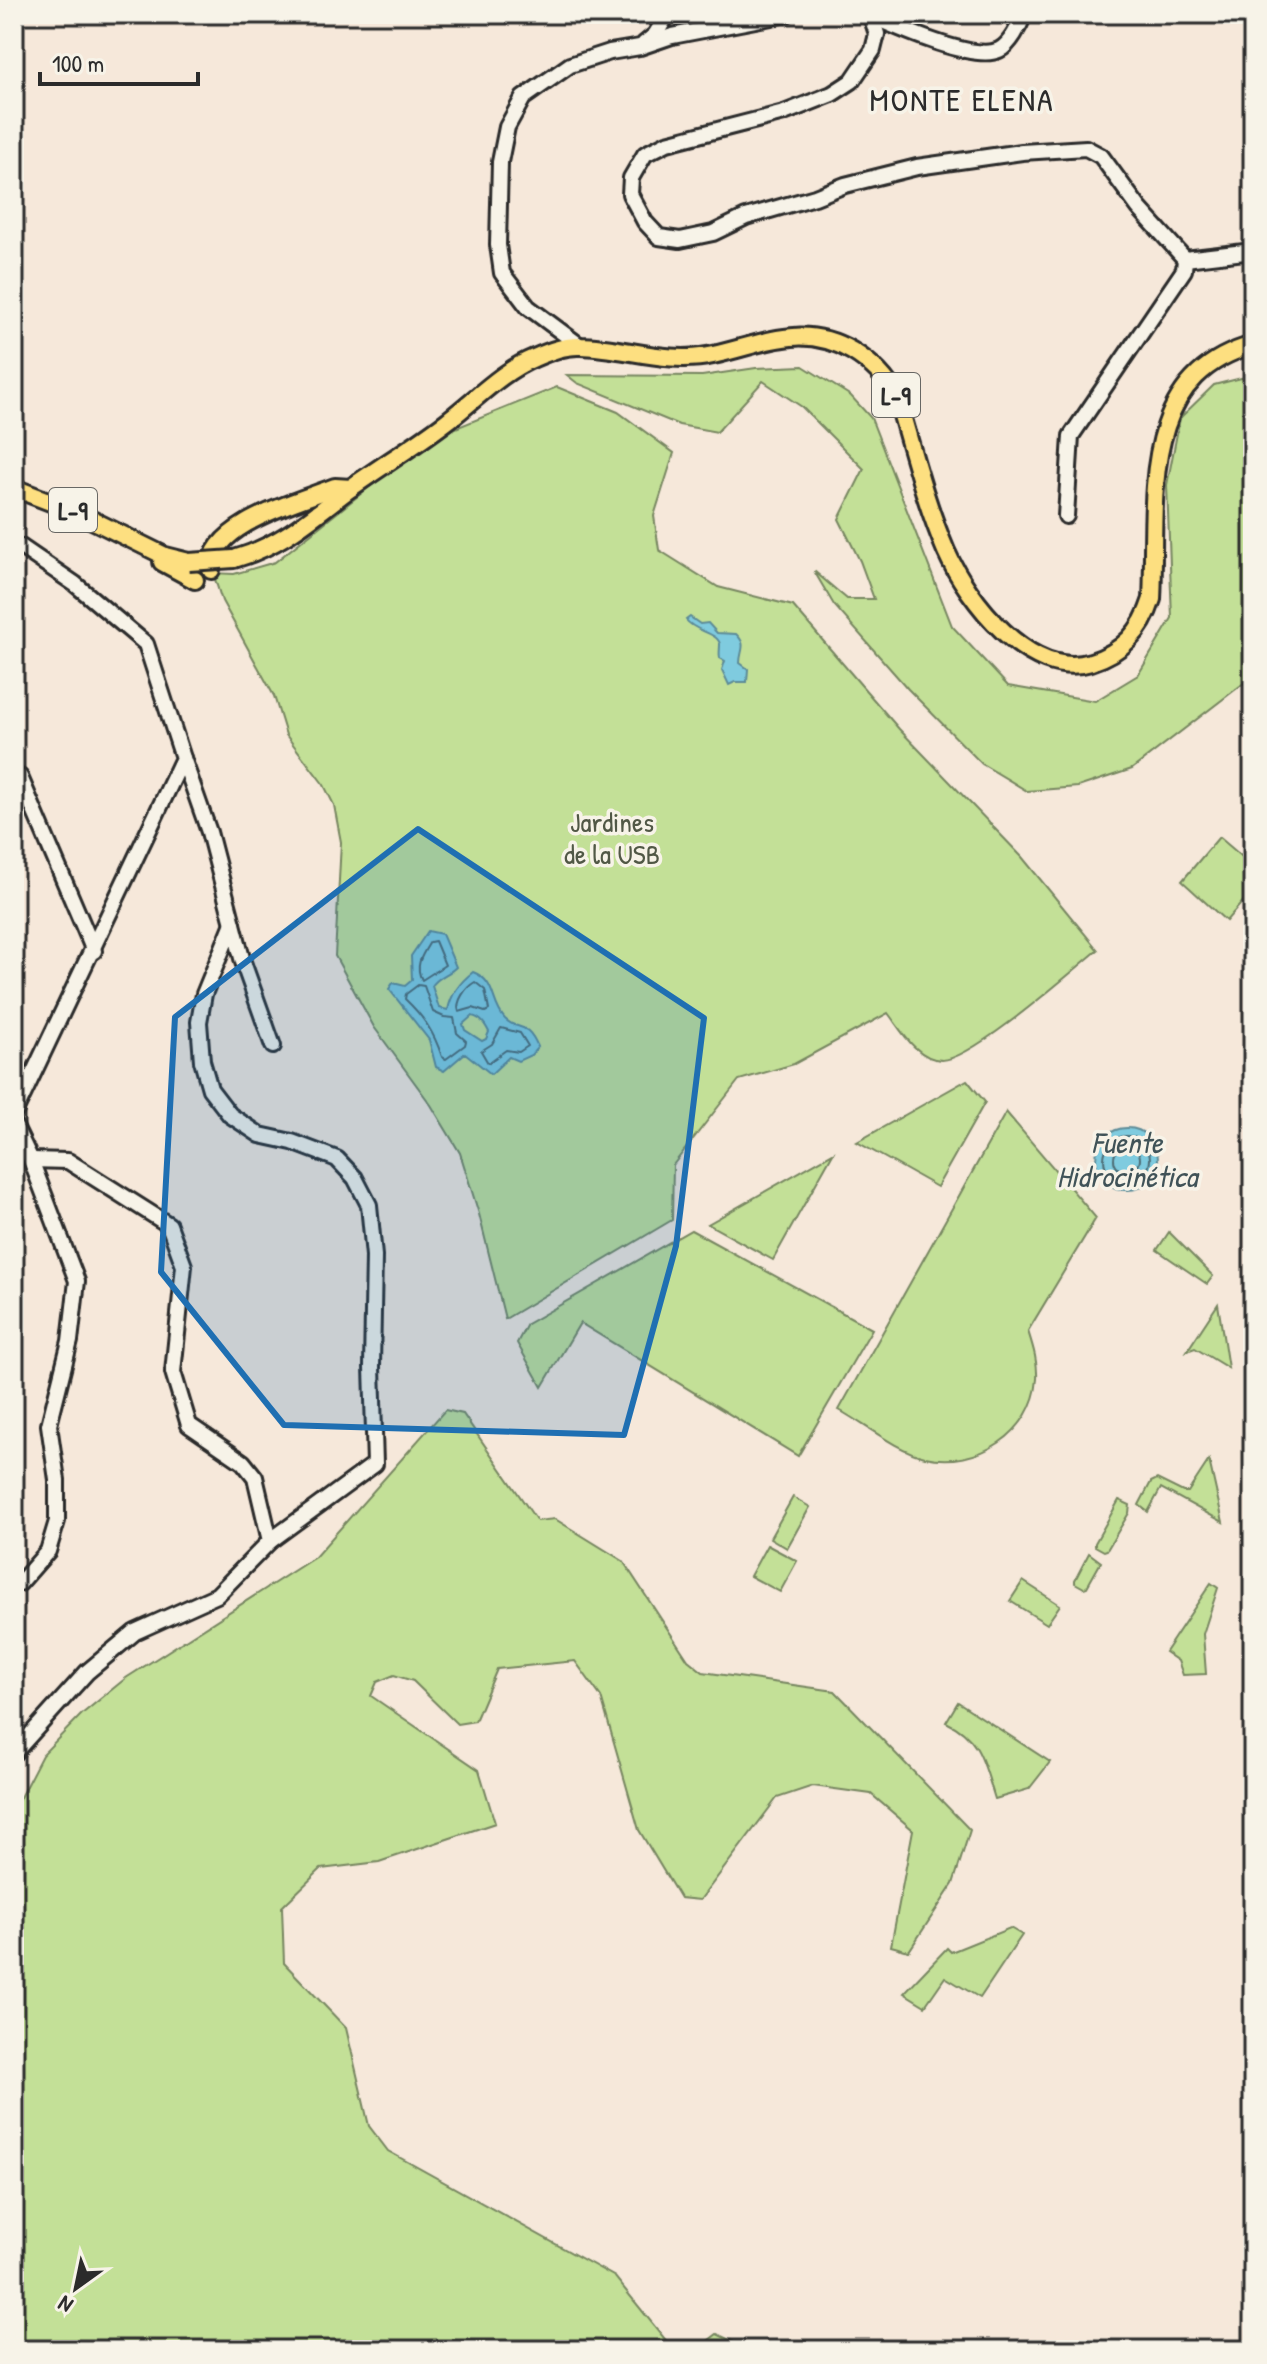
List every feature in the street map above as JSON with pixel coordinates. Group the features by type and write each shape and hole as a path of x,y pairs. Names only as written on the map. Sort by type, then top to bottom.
{"main road":[{"name":"L-9","path":"14,488 74,511 165,556 189,562 234,559 255,553 299,529 351,488 532,359 579,345 672,359 690,358 773,339 820,337 864,358 881,373 897,398 938,528 964,582 999,625 1024,648 1048,661 1074,665 1098,659 1124,646 1147,615 1152,599 1156,463 1161,436 1177,401 1196,374 1210,363 1253,345"},
{"path":"211,570 211,558 220,543 239,528 335,487 351,488"},
{"path":"128,538 154,558 195,580"}],"street":[{"path":"640,47 655,35 668,14"},
{"path":"579,345 528,307 502,273 498,245 500,162 507,127 523,98 570,65 610,52 640,47 672,36 787,14"},
{"path":"869,15 951,47 973,52 999,50 1010,39 1024,14"},
{"path":"869,15 877,34 873,50 852,81 832,94 784,113 667,143 645,154 631,178 630,194 645,222 659,237 680,240 713,233 746,217 845,185 917,167 1022,152 1086,148 1101,156 1139,208 1185,259 1184,270 1071,436 1066,516"},
{"path":"1185,259 1253,251"},
{"path":"21,547 75,584 146,644 209,832 243,962 273,1046"},
{"path":"14,1114 183,758"},
{"path":"14,774 20,777 94,951"},
{"path":"14,1753 87,1672 135,1632 217,1595 270,1541 375,1464 372,1367 374,1256 369,1205 355,1178 337,1159 292,1142 260,1135 230,1115 210,1089 202,1061 199,1022 204,994 233,923"},
{"path":"14,1125 31,1160 77,1281 70,1341 49,1425 57,1480 57,1521 48,1551 17,1583"},
{"path":"31,1160 68,1161 169,1225 184,1266 173,1372 189,1425 243,1462 255,1477 270,1541"}],"highlighted area":[{"path":"418,829 704,1018 676,1246 624,1435 284,1425 161,1272 175,1017"}],"green space":[{"path":"803,366 851,396 871,418 952,626 1008,686 1095,701 1138,675 1172,618 1167,485 1180,418 1214,385 1253,375 1253,676 1132,769 1078,787 1027,791 982,764 908,689 834,605 814,571 847,599 874,599 860,561 839,519 864,469 802,407 763,381 717,432 679,425 577,383 567,375 702,376 756,368"},
{"name":"Jardines de la USB","path":"557,387 618,412 674,453 654,516 659,550 718,587 793,606 899,729 1022,857 1098,950 1021,1014 956,1056 933,1059 917,1050 888,1013 794,1064 739,1080 673,1165 672,1220 505,1319 460,1153 431,1105 374,1027 335,956 341,842 334,805 324,785 286,735 274,696 222,601 213,573 234,574 275,562 431,438"},
{"path":"1219,837 1253,866 1253,890 1226,921 1182,881"},
{"path":"967,1080 985,1102 937,1187 857,1142"},
{"path":"1006,1112 1096,1218 1028,1331 1037,1379 1025,1416 1014,1431 982,1452 945,1459 925,1457 893,1443 839,1410"},
{"path":"833,1153 773,1260 708,1224"},
{"path":"691,1230 872,1329 798,1456 580,1323 542,1387 517,1343 527,1324"},
{"path":"1169,1232 1213,1276 1207,1284 1157,1250"},
{"path":"1218,1304 1228,1368 1195,1348 1187,1351"},
{"path":"445,1410 463,1414 537,1521 555,1519 623,1561 688,1660 703,1672 835,1691 970,1830 953,1884 909,1951 891,1946 913,1830 871,1794 813,1786 777,1798 700,1900 680,1898 639,1830 601,1697 575,1661 497,1669 475,1721 457,1724 413,1681 394,1675 377,1682 371,1696 479,1770 495,1823 379,1862 321,1869 282,1907 284,1963 346,2028 369,2126 388,2151 615,2277 672,2348 677,2350 14,2350 14,1809 42,1755 82,1714 126,1678 315,1557"},
{"path":"1209,1460 1223,1522 1161,1488 1148,1512 1139,1505 1151,1482 1157,1479 1188,1492"},
{"path":"793,1497 810,1507 787,1548 770,1538"},
{"path":"1119,1500 1130,1505 1129,1513 1104,1551 1095,1543"},
{"path":"767,1545 797,1561 780,1592 750,1576"},
{"path":"1089,1553 1101,1562 1084,1588 1075,1580"},
{"path":"1023,1581 1060,1605 1047,1624 1010,1601"},
{"path":"1211,1583 1218,1588 1203,1634 1206,1674 1183,1675 1178,1661 1165,1652"},
{"path":"958,1702 1050,1762 1029,1789 995,1799 974,1744 946,1722"},
{"path":"1010,1928 1022,1935 980,1998 945,1977 925,2006 904,1993 947,1948 951,1952"},
{"path":"717,2334 751,2350 696,2350"}],"water":[{"path":"690,617 700,624 708,623 717,633 736,634 740,638 743,645 740,663 748,669 747,682 729,685 722,670 725,661 720,658 718,640 690,624 686,620"},
{"path":"428,931 442,934 456,967 432,986 439,1008 448,1010 457,989 473,972 486,981 505,1019 526,1029 538,1047 531,1055 518,1061 509,1057 491,1074 465,1053 444,1071 436,1067 429,1040 389,989 393,983 405,986 412,980 411,956","holes":["475,1017 489,1032 482,1041 465,1030 463,1024"]},
{"name":"Fuente Hidrocinética","path":"1127,1128 1139,1130 1149,1137 1156,1147 1156,1171 1149,1181 1139,1188 1127,1190 1115,1188 1105,1181 1098,1171 1096,1159 1098,1147 1105,1137 1115,1130"}],"district":[{"name":"MONTE ELENA","path":"962,99"}]}
